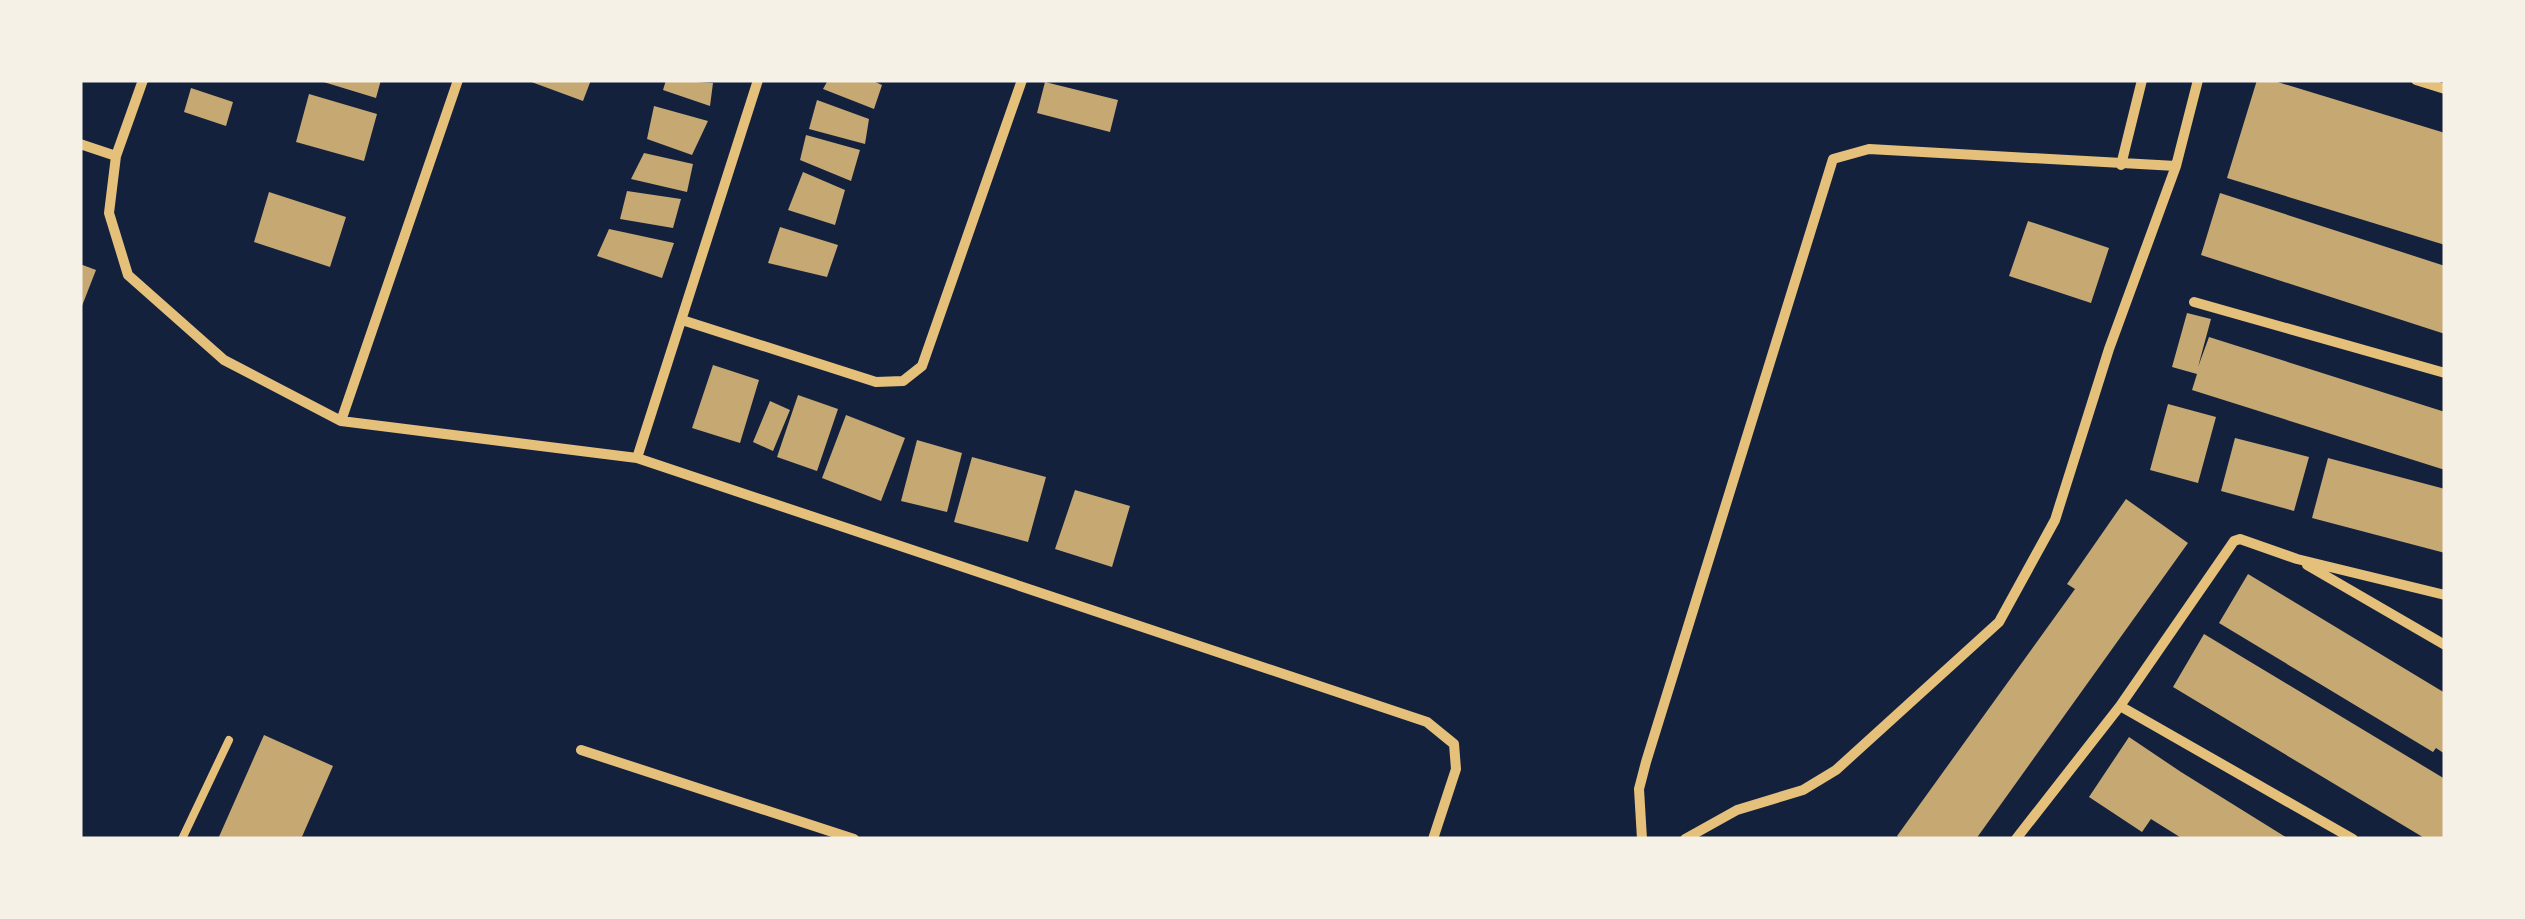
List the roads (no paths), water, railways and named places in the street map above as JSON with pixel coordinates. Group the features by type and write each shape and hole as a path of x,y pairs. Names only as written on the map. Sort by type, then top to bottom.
{"street":[{"path":"143,80 116,156 109,213 128,275 224,360 341,421 637,458 1427,722 1454,744 1456,769 1432,839"},
{"path":"341,421 458,80"},
{"path":"637,458 758,80"},
{"path":"682,320 876,382 912,376 922,366 1022,80"},
{"path":"2122,164 2142,80"},
{"path":"1686,839 1737,810 1803,790 1836,770 1999,622 2055,520 2109,348 2176,166 2198,80"},
{"path":"2416,80 2445,89"},
{"path":"80,144 116,156"},
{"path":"1642,839 1639,789 1646,762 1833,159 1869,149 2176,166"},
{"path":"2194,302 2445,374"},
{"path":"2016,839 2120,706 2229,545 2240,538 2296,559 2445,595"},
{"path":"2296,559 2445,645"},
{"path":"2120,706 2353,839"},
{"path":"582,750 854,839"}],"lane":[{"path":"182,839 229,740"}]}
